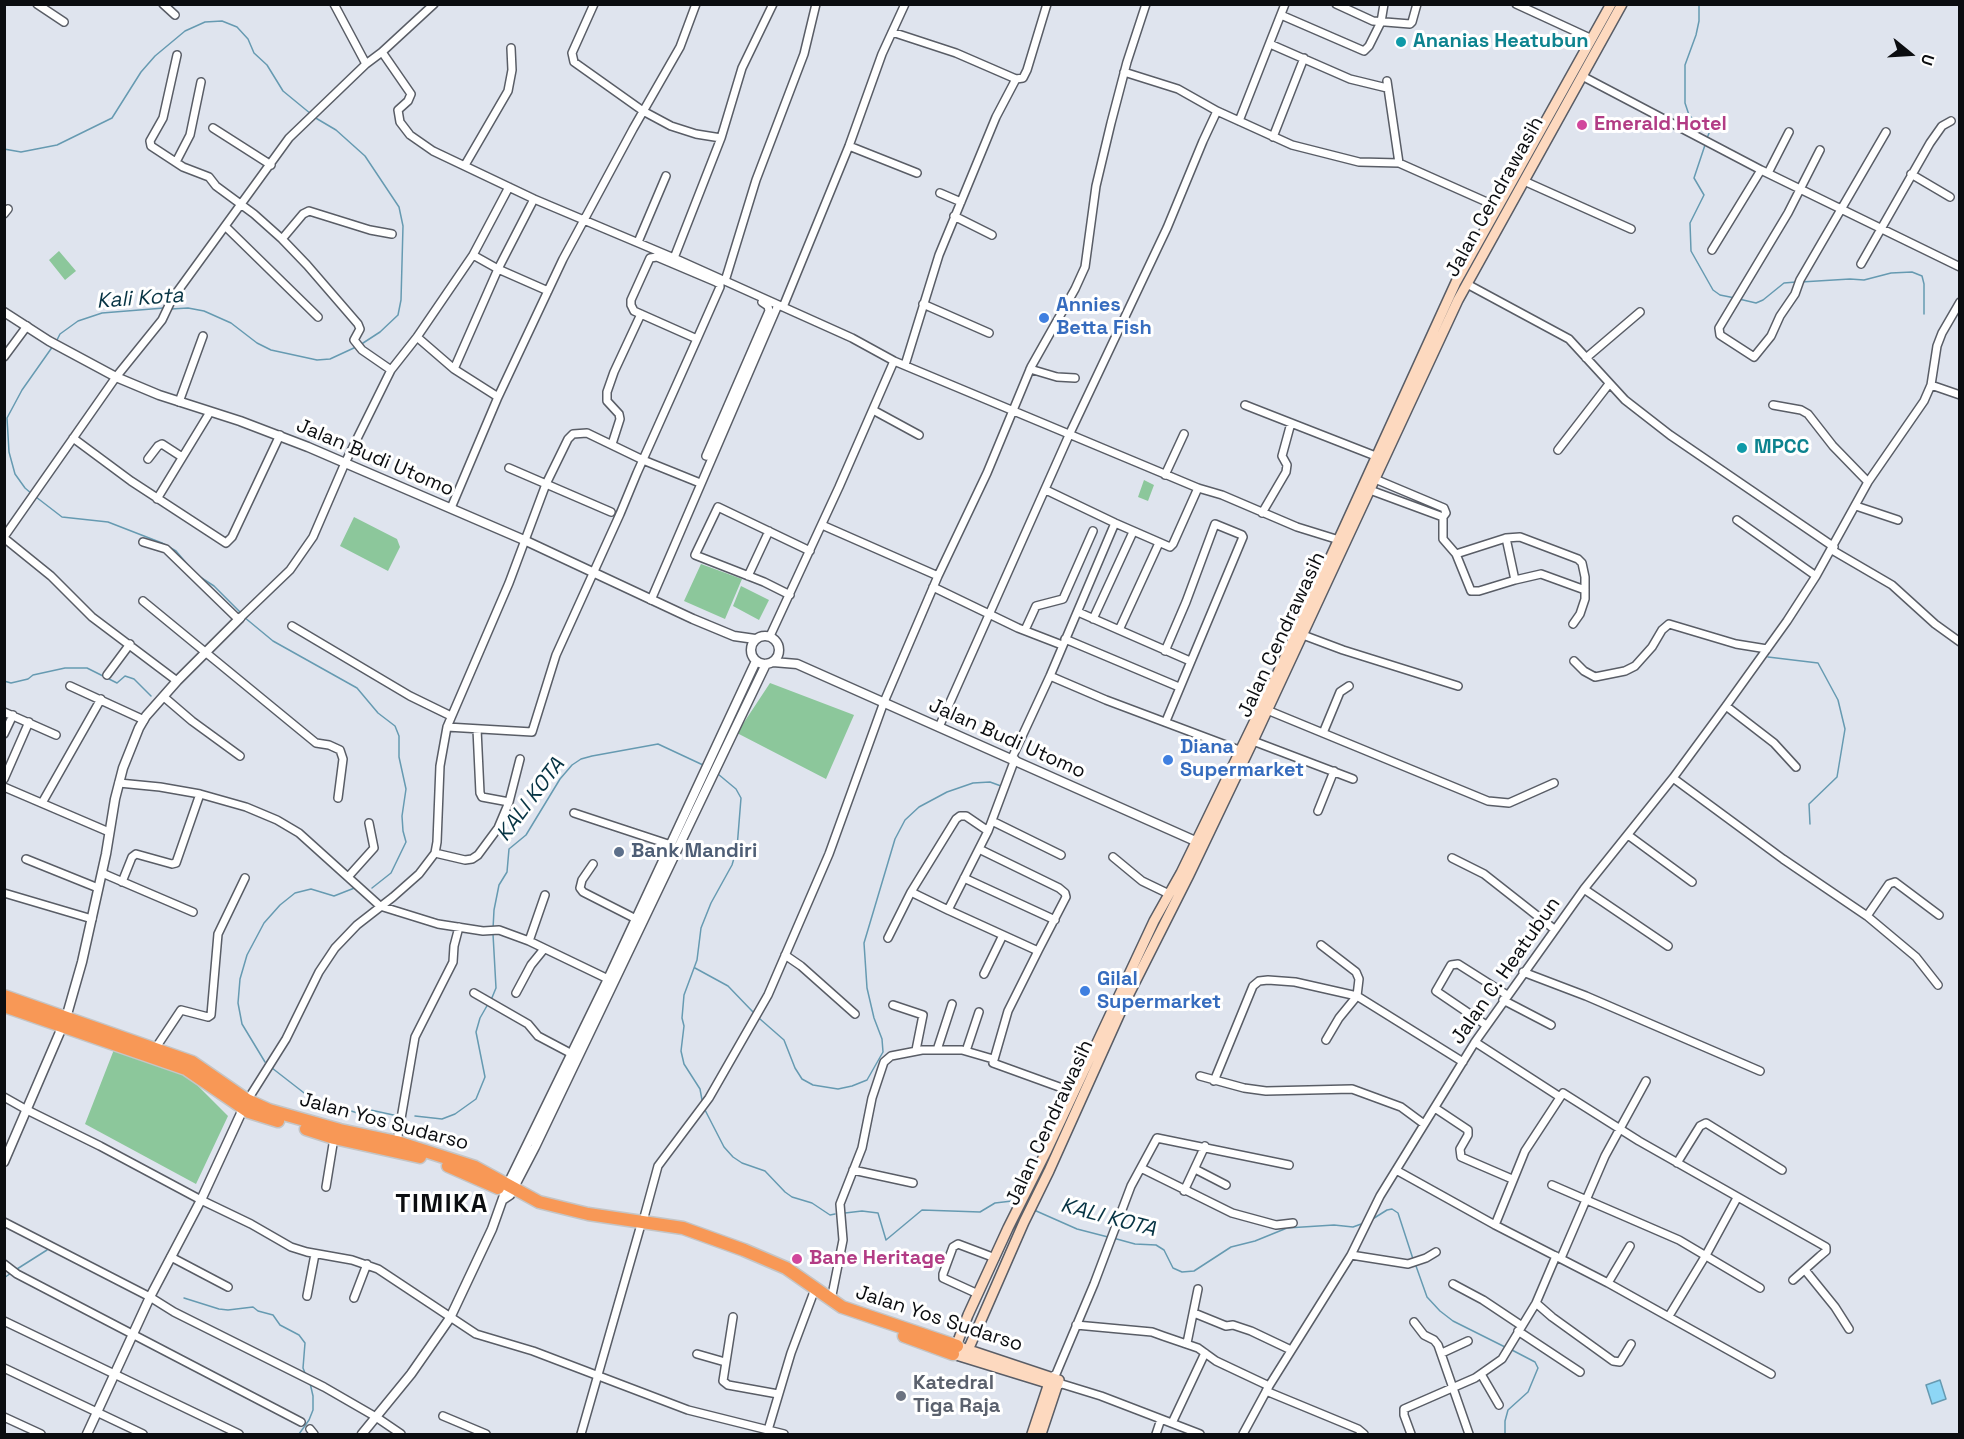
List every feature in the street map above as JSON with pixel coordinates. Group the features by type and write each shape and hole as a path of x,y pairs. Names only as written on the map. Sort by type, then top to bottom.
{"highway":[{"name":"Jalan Yos Sudarso","path":"4,996 64,1023 186,1070 245,1104 398,1143 475,1167 508,1191"},
{"name":"Jalan Yos Sudarso","path":"4,1006 155,1049 200,1066 256,1115 334,1138 418,1156 539,1202 642,1224 683,1228 744,1250 786,1268 841,1314 961,1352"},
{"name":"Jalan Yos Sudarso","path":"814,1293 853,1311 961,1352"}],"main road":[{"name":"Jalan Cendrawasih","path":"961,1352 1056,1156 1121,1000 1169,894 1200,843 1239,750 1378,457 1456,282 1611,4"},
{"name":"Jalan Cendrawasih","path":"961,1352 978,1294 1001,1242 1073,1092 1253,741 1467,284 1622,4"},
{"path":"1046,1152 1056,1156"},
{"path":"1001,1242 1013,1246"},
{"name":"Jalan Yos Sudarso","path":"961,1352 1056,1381"},
{"path":"1032,1434 1056,1381"},
{"path":"1041,1434 1056,1381"}],"street":[{"path":"37,4 64,22"},
{"path":"164,4 175,15"},
{"path":"334,4 366,64"},
{"path":"177,681 92,617 51,576 4,537 116,377 165,314 169,303 289,138 366,64 434,4"},
{"path":"594,4 572,53 572,60 643,111 671,126 696,134 721,138"},
{"path":"451,508 498,397 548,291 583,220 680,47 696,4"},
{"path":"674,258 721,138 742,68 773,4"},
{"path":"725,281 756,180 804,54 816,4"},
{"path":"651,600 700,483 849,146 882,54 905,4"},
{"path":"892,32 956,53 1016,79 1023,78 1047,4"},
{"path":"581,1434 658,1166 709,1098 768,995 829,854 885,702 933,587 987,473 1030,369 1085,267 1096,186 1124,72 1146,4"},
{"path":"1239,121 1285,4"},
{"path":"1336,4 1381,22 1410,24 1417,4"},
{"path":"1281,15 1364,51 1381,22 1384,4"},
{"path":"1516,4 1592,39"},
{"path":"1270,44 1350,79 1387,84 1399,163"},
{"path":"465,165 508,91 512,70 511,48"},
{"path":"382,52 411,94 408,101 398,110 400,122 417,142 509,188 674,258 852,339 894,361 1070,433 1165,475 1222,495 1297,527 1339,540"},
{"path":"177,55 164,118 150,141 152,146 190,171 209,177 216,186 282,239 358,324 360,329 354,338 362,350 391,370"},
{"path":"1273,137 1304,58"},
{"path":"1124,72 1178,89 1217,111 1292,145 1352,161 1399,163 1498,207"},
{"path":"1582,76 1764,171 1959,267"},
{"path":"905,365 939,255 954,216 996,117 1016,79"},
{"path":"176,162 190,135 201,82"},
{"path":"939,727 1070,433 1167,228 1217,111"},
{"path":"1861,264 1911,174 1938,131 1951,121"},
{"path":"213,128 271,165"},
{"path":"1712,250 1789,132"},
{"path":"1820,150 1801,189 1719,328 1720,335 1748,355 1754,357 1769,340 1780,316 1795,294 1800,280 1886,132"},
{"path":"849,146 917,173"},
{"path":"1911,174 1950,197"},
{"path":"638,242 666,176"},
{"path":"1524,181 1631,229"},
{"path":"4,1162 64,1023 92,919 119,783 123,768 144,720 177,681 290,570 300,557 317,528 391,370 417,337 473,255 509,188"},
{"path":"939,193 961,202"},
{"path":"454,369 498,270 534,199"},
{"path":"282,239 303,214 309,211 370,230 392,234"},
{"path":"954,216 992,235"},
{"path":"226,227 318,317"},
{"path":"473,255 498,270 548,291"},
{"path":"447,728 532,732 556,655 697,339 720,284 657,257 650,258 631,305 634,311 697,339"},
{"path":"1467,284 1563,335 1625,400 1670,435 1833,548 1892,585 1935,624 1959,642"},
{"path":"706,456 769,311 768,306 730,288 718,291"},
{"name":"Jalan C. Heatubun","path":"1243,1434 1267,1389 1351,1255 1373,1209 1396,1170 1486,1025 1584,889 1673,778 1726,706 1816,576 1868,482 1914,417 1930,385 1937,346 1942,333 1959,302"},
{"path":"923,304 989,333"},
{"name":"Jalan Budi Utomo","path":"4,312 60,347 116,377 179,402 280,435 524,540 734,636 755,639"},
{"path":"1586,358 1641,312"},
{"path":"612,444 620,419 619,414 608,401 608,392 614,372 641,314"},
{"path":"4,357 27,326"},
{"path":"179,402 203,336"},
{"path":"417,337 454,369 498,397"},
{"path":"770,636 894,361"},
{"path":"1030,369 1075,378"},
{"path":"1558,450 1609,384"},
{"path":"1930,385 1959,395"},
{"path":"1245,405 1378,457"},
{"path":"1773,405 1801,410 1808,414 1833,446 1868,482"},
{"path":"873,410 919,435"},
{"path":"157,499 210,412"},
{"path":"1262,513 1286,472 1287,465 1283,453 1291,423"},
{"path":"87,1434 150,1297 201,1200 245,1104 286,1039 325,961 344,936 419,874 435,853 440,765 447,728 564,445 573,434 587,433 643,460 700,483"},
{"path":"1165,475 1184,434"},
{"path":"73,438 157,499 226,543 232,537 280,435"},
{"path":"148,459 162,444 182,457"},
{"path":"509,468 611,512"},
{"path":"1375,479 1444,508 1446,513 1443,518 1443,539 1456,554 1466,583 1472,592 1541,574 1585,590"},
{"path":"1046,490 1115,524 1170,547 1198,488"},
{"path":"1370,490 1443,518"},
{"path":"1856,506 1898,520"},
{"path":"790,595 696,555 718,507 810,550"},
{"path":"1737,520 1816,576"},
{"path":"948,910 988,831 1014,759 1115,524"},
{"path":"1165,651 1204,558 1215,524 1242,535 1166,721"},
{"path":"822,525 938,576"},
{"path":"748,576 769,531"},
{"path":"1025,630 1036,606 1063,599 1093,531"},
{"path":"1093,619 1133,532"},
{"path":"1456,554 1506,538 1520,537 1581,561 1584,566 1585,590 1582,610 1573,624"},
{"path":"1506,538 1515,580"},
{"path":"143,542 166,549 239,618"},
{"path":"1119,630 1159,543"},
{"path":"933,587 1025,630 1063,642 1179,687"},
{"path":"143,601 316,743 340,750 343,759 338,798"},
{"path":"1078,612 1190,661"},
{"path":"1574,661 1584,671 1595,676 1625,671 1635,666 1669,624 1736,644 1767,649"},
{"path":"292,626 410,696 451,716"},
{"path":"1303,634 1343,650 1458,686"},
{"name":"Jalan Budi Utomo","path":"734,636 751,650"},
{"path":"362,1434 411,1374 450,1318 473,1274 508,1191 572,1054 608,979 640,920 671,845 765,662 778,656 778,643 770,636 755,639 751,650 765,662"},
{"path":"107,675 130,644"},
{"name":"Jalan Budi Utomo","path":"779,649 797,664 1200,843"},
{"path":"508,1191 765,662"},
{"name":"Jalan Budi Utomo","path":"765,662 797,664"},
{"path":"1050,676 1239,750"},
{"path":"70,686 144,720"},
{"path":"1323,733 1340,692 1349,686"},
{"path":"164,697 240,756"},
{"path":"42,803 101,699"},
{"path":"1726,706 1774,743 1796,767"},
{"path":"1268,710 1488,801 1509,803 1554,783"},
{"path":"4,712 56,735"},
{"path":"4,735 13,715"},
{"path":"4,779 29,722"},
{"path":"477,729 480,793 482,796 509,802"},
{"path":"1253,741 1353,779"},
{"path":"435,853 459,860 475,858 498,828 509,802 520,759"},
{"path":"1318,811 1334,771"},
{"path":"1673,778 1790,864 1867,916 1916,957 1938,985"},
{"path":"119,783 200,794 246,807 277,820 299,833 380,906 438,924 483,931 495,930 529,941 608,979"},
{"path":"4,787 109,832"},
{"path":"122,882 132,856 136,854 172,864 176,863 200,794"},
{"path":"574,813 671,845"},
{"path":"888,938 931,858 960,816 966,816 988,831"},
{"path":"992,821 1061,855"},
{"path":"348,877 374,848 369,822"},
{"path":"1628,835 1692,882"},
{"path":"979,849 1064,891 1066,897 1008,1011 993,1062 1073,1092"},
{"path":"1113,857 1142,880 1169,894"},
{"path":"1452,858 1484,874 1554,929"},
{"path":"26,859 98,888"},
{"path":"593,864 582,880 580,888 583,892 640,920"},
{"path":"102,873 193,912"},
{"path":"155,1049 181,1010 211,1016 218,934 245,878"},
{"path":"964,878 1055,920"},
{"path":"1867,916 1889,884 1895,882 1939,915"},
{"path":"1584,889 1668,946"},
{"path":"911,892 1038,951"},
{"path":"4,893 92,919"},
{"path":"529,941 545,895"},
{"path":"398,1143 415,1037 453,962 453,946 459,927"},
{"path":"984,974 1003,935"},
{"path":"1321,945 1358,975 1357,996 1339,1018 1326,1040"},
{"path":"516,993 531,965 544,949"},
{"path":"785,955 801,966 855,1014"},
{"path":"1486,1025 1438,993 1437,987 1453,963 1458,964 1505,998 1551,1024"},
{"path":"1523,972 1701,1044 1760,1071"},
{"path":"1214,1081 1250,994 1259,981 1295,982 1357,996 1463,1062"},
{"path":"474,993 528,1024 538,1036 572,1054"},
{"path":"937,1050 952,1004"},
{"path":"892,1005 924,1015 916,1050"},
{"path":"966,1051 979,1012"},
{"path":"1475,1042 1560,1097"},
{"path":"831,1301 843,1240 840,1204 862,1148 872,1098 884,1062 891,1056 916,1050 966,1051 993,1059"},
{"path":"1200,1076 1266,1091 1352,1089 1401,1107 1424,1124"},
{"path":"1411,1434 1403,1411 1482,1374 1502,1359 1536,1303 1619,1129 1646,1081"},
{"path":"1495,1225 1525,1151 1563,1093 1677,1163 1826,1247 1826,1251 1793,1280"},
{"path":"4,1096 291,1247 368,1264 389,1275 450,1318 487,1339 533,1352 688,1410 764,1431 784,1434"},
{"path":"1435,1108 1468,1130 1468,1136 1460,1149 1461,1157 1512,1179"},
{"path":"1677,1163 1700,1126 1706,1123 1782,1170"},
{"path":"326,1187 334,1138"},
{"path":"1200,1434 1056,1381 1131,1186 1157,1138 1289,1165"},
{"path":"1184,1191 1205,1146"},
{"path":"1141,1168 1184,1191 1239,1215 1276,1226 1293,1223"},
{"path":"1195,1169 1226,1185"},
{"path":"853,1170 913,1183"},
{"path":"1396,1170 1495,1225 1669,1316 1771,1374"},
{"path":"1552,1185 1585,1201 1664,1232 1760,1288"},
{"path":"1669,1316 1737,1198"},
{"path":"4,1222 150,1297 174,1312 306,1378 376,1417 401,1434"},
{"path":"978,1294 943,1278 953,1247 958,1244 995,1258"},
{"path":"1608,1283 1630,1246"},
{"path":"1351,1255 1408,1264 1436,1252"},
{"path":"307,1296 315,1254"},
{"path":"171,1257 228,1287"},
{"path":"6,1264 17,1274 301,1422"},
{"path":"354,1298 368,1264"},
{"path":"1804,1270 1835,1306 1850,1329"},
{"path":"1453,1284 1483,1299 1580,1372"},
{"path":"1187,1343 1198,1289"},
{"path":"764,1431 814,1293"},
{"path":"1536,1303 1613,1361 1620,1362 1631,1344"},
{"path":"1194,1313 1226,1326 1233,1325 1251,1331 1291,1350"},
{"path":"734,1317 722,1379 724,1383 778,1394"},
{"path":"4,1321 239,1434"},
{"path":"1414,1322 1424,1335 1436,1341 1442,1353 1469,1434"},
{"path":"1076,1325 1152,1332 1187,1343 1267,1389 1358,1429 1364,1434"},
{"path":"1442,1353 1468,1341"},
{"path":"1172,1423 1205,1353"},
{"path":"697,1354 725,1362"},
{"path":"4,1368 143,1434"},
{"path":"1482,1374 1499,1406"},
{"path":"443,1416 486,1434"},
{"path":"4,1417 41,1434"},
{"path":"1156,1434 1161,1419"}],"green space":[{"path":"59,251 76,271 65,280 49,260"},
{"path":"1144,480 1154,485 1148,501 1138,497"},
{"path":"354,517 397,539 400,547 388,571 340,546"},
{"path":"701,564 742,579 725,619 684,601"},
{"path":"741,586 769,600 759,620 733,606"},
{"path":"770,683 854,715 826,779 737,733"},
{"path":"115,1047 184,1072 228,1116 196,1184 85,1124"}],"water":[{"path":"1940,1380 1946,1399 1932,1404 1926,1385"}],"waterway":[{"path":"1699,4 1696,35 1685,65 1685,103 1689,115 1710,131 1707,138"},
{"name":"Kali Kota","path":"4,149 21,152 57,145 112,118 141,72 155,56 185,31 205,22 222,21 237,27 248,39 254,53 267,65 283,91 311,114"},
{"name":"Kali Kota","path":"314,117 336,130 365,156 399,207 403,226 401,300 398,315 380,332 360,345"},
{"path":"1706,142 1694,178 1704,195 1690,223 1691,251 1713,290 1720,295 1735,298"},
{"path":"1801,282 1864,280 1891,273 1912,272 1922,276 1924,314"},
{"path":"1739,299 1756,303 1784,283 1796,282"},
{"name":"Kali Kota","path":"56,342 60,334 78,321 102,313 164,308"},
{"name":"Kali Kota","path":"171,309 188,308 204,311 231,323 257,343 271,350 317,360 330,359 356,347"},
{"name":"Kali Kota","path":"32,494 15,474 9,452 7,418 22,390 53,346"},
{"name":"Kali Kota","path":"36,497 62,517 108,522 162,543 176,551 194,572"},
{"name":"Kali Kota","path":"197,575 214,586 241,613"},
{"name":"Kali Kota","path":"244,617 273,641 357,688 378,713 395,726 399,736 399,757 406,789 402,816 406,842 391,873 372,888"},
{"path":"1768,657 1818,663 1838,700 1845,729 1837,777 1809,804 1810,824"},
{"path":"4,681 11,683 28,679 33,675 65,668 87,668 117,683 125,676 134,679 151,696"},
{"name":"KALI KOTA","path":"493,929 494,910 499,885 507,872 509,849 526,835 560,779 572,765 592,756 658,744 703,765"},
{"name":"KALI KOTA","path":"702,1100 700,1089 684,1064 681,1051 684,995 697,960 701,928 711,903 732,865 737,848 741,798 736,789 718,774"},
{"path":"760,1019 784,1040 802,1079 813,1085 838,1089 867,1080 883,1052 882,1039 867,988 864,943 895,839 905,820 919,807 947,792 973,783 990,782 1001,786"},
{"name":"KALI KOTA","path":"265,1062 242,1024 238,1003 240,979 247,955 264,923 280,905 295,893 311,889 334,896 357,887"},
{"name":"KALI KOTA","path":"491,1000 496,988 493,934"},
{"path":"695,968 728,986 753,1012"},
{"name":"KALI KOTA","path":"415,1116 442,1119 455,1114 476,1099 485,1077 476,1032 480,1018 488,1004"},
{"name":"KALI KOTA","path":"272,1068 308,1096 332,1102 331,1105 361,1114 366,1109 398,1116"},
{"name":"KALI KOTA","path":"705,1110 724,1147 733,1157 742,1163 765,1171 792,1197 812,1203 830,1215 835,1214"},
{"name":"KALI KOTA","path":"845,1213 862,1211 878,1213 886,1240 922,1210 980,1212 995,1203 1012,1201 1016,1203"},
{"name":"KALI KOTA","path":"1371,1220 1387,1210 1392,1209 1398,1213 1413,1259"},
{"name":"KALI KOTA","path":"1034,1210 1077,1229 1108,1237"},
{"name":"KALI KOTA","path":"1113,1238 1135,1244 1156,1245 1164,1250 1173,1268 1182,1272 1194,1271 1231,1247 1255,1241 1287,1228 1334,1225 1353,1227 1364,1223"},
{"path":"17,1269 47,1250"},
{"name":"KALI KOTA","path":"1416,1266 1427,1297 1440,1311 1453,1321 1505,1347"},
{"path":"4,1278 11,1273"},
{"path":"184,1298 219,1309 253,1307 258,1311 273,1315 280,1325 299,1335 305,1343 303,1368 305,1373"},
{"name":"KALI KOTA","path":"1505,1434 1508,1410 1528,1392 1538,1368 1535,1362 1510,1349"},
{"path":"299,1434 313,1410 310,1383"}],"place":[{"name":"Ananias Heatubun","path":"1401,42"},
{"name":"Emerald Hotel","path":"1582,125"},
{"name":"Annies Betta Fish","path":"1044,318"},
{"name":"MPCC","path":"1742,448"},
{"name":"Diana Supermarket","path":"1168,760"},
{"name":"Bank Mandiri","path":"619,852"},
{"name":"Gilal Supermarket","path":"1085,991"},
{"name":"Bane Heritage","path":"797,1259"},
{"name":"Katedral Tiga Raja","path":"901,1396"}],"district":[{"name":"TIMIKA","path":"442,1205"}]}
